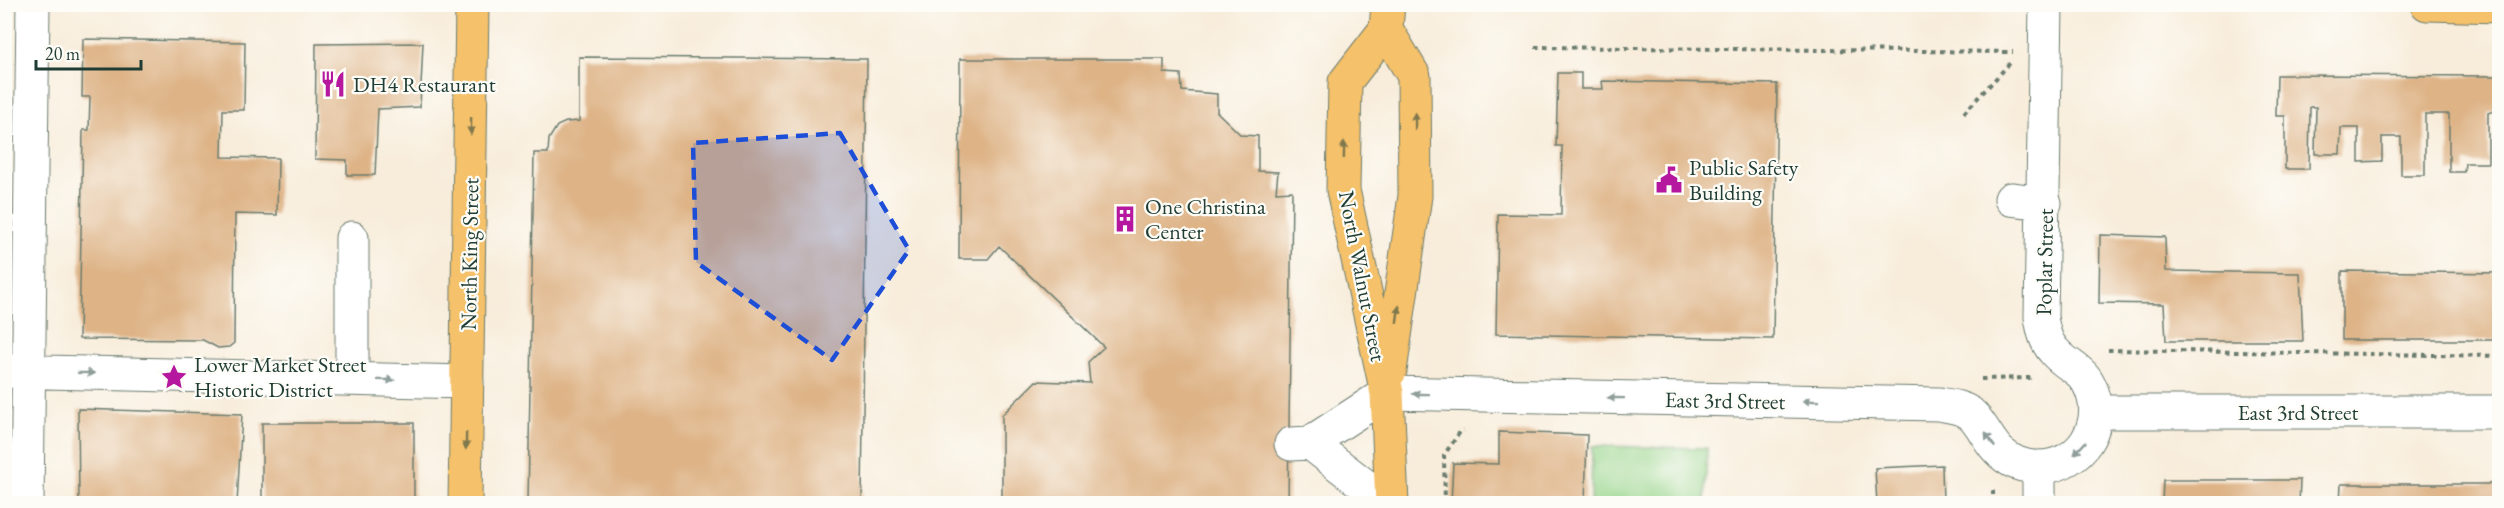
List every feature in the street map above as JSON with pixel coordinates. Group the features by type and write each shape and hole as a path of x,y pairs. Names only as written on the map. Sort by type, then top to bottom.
{"main road":[{"name":"North King Street","path":"465,504 472,4"},
{"path":"2427,4 2499,6"},
{"name":"North Walnut Street","path":"1387,17 1345,82 1343,190 1387,393"},
{"name":"North Walnut Street","path":"1387,17 1414,76 1415,196 1387,393 1390,504"}],"street":[{"path":"27,504 16,371 33,4"},
{"name":"Poplar Street","path":"2046,4 2041,317 2044,332 2052,349 2072,364 2090,386 2096,412"},
{"path":"2011,199 2044,203"},
{"path":"352,238 352,379"},
{"path":"16,371 467,382"},
{"path":"1387,393 1299,444 1390,504"},
{"name":"East 3rd Street","path":"1387,393 1939,404 1957,407 1971,415 2002,455 2022,465 2039,467"},
{"path":"2039,504 2039,467 2064,461 2082,447 2089,436 2096,412"},
{"name":"East 3rd Street","path":"2096,412 2499,412"}],"path":[{"path":"1535,47 2020,52 1964,113"},
{"path":"1984,379 2047,375 2102,350 2499,356"},
{"path":"1445,504 1444,454 1460,432"}],"highlighted area":[{"path":"840,133 909,250 832,360 696,262 693,143"}],"green space":[{"path":"1592,446 1707,448 1705,503 1591,503"}],"building":[{"path":"83,39 245,42 244,110 223,110 222,157 278,158 277,215 235,214 234,343 229,347 218,348 203,340 79,339 83,130 89,130 90,97 82,97"},
{"path":"423,43 420,107 378,109 375,175 347,175 347,160 315,159 316,44"},
{"path":"579,57 867,59 862,504 528,504 534,153 548,153 549,139 557,126 566,122 579,121"},
{"name":"One Christina Center","path":"960,59 1164,59 1164,73 1181,74 1182,91 1217,94 1217,112 1241,135 1258,136 1258,171 1278,172 1276,192 1292,191 1288,504 1002,504 1002,415 1036,381 1090,383 1088,362 1104,347 999,246 988,259 959,259"},
{"name":"Public Safety Building","path":"1558,73 1581,73 1581,89 1603,89 1602,81 1777,84 1773,339 1496,334 1498,214 1561,215 1562,146 1556,146"},
{"path":"2277,75 2497,76 2496,110 2488,113 2488,163 2465,163 2464,172 2449,172 2449,114 2425,114 2425,175 2401,175 2401,137 2382,137 2382,161 2359,162 2359,128 2341,128 2340,154 2315,154 2316,107 2310,107 2309,169 2285,169 2285,116 2276,116"},
{"path":"2100,235 2165,237 2166,271 2300,273 2303,341 2166,341 2164,304 2099,303"},
{"path":"2342,271 2500,273 2500,340 2342,340"},
{"path":"78,409 242,414 237,504 79,504"},
{"path":"262,423 414,423 414,504 262,504"},
{"path":"1499,432 1587,435 1585,504 1451,504 1453,463 1499,464"},
{"path":"1942,465 1943,504 1877,504 1875,468"},
{"path":"2163,480 2300,480 2299,504 2162,504"},
{"path":"2341,484 2500,484 2500,504 2340,504"}],"place":[{"name":"DH4 Restaurant","path":"333,84"},
{"name":"Public Safety Building","path":"1669,180"},
{"name":"One Christina Center","path":"1125,219"},
{"name":"Lower Market Street Historic District","path":"174,377"}]}
